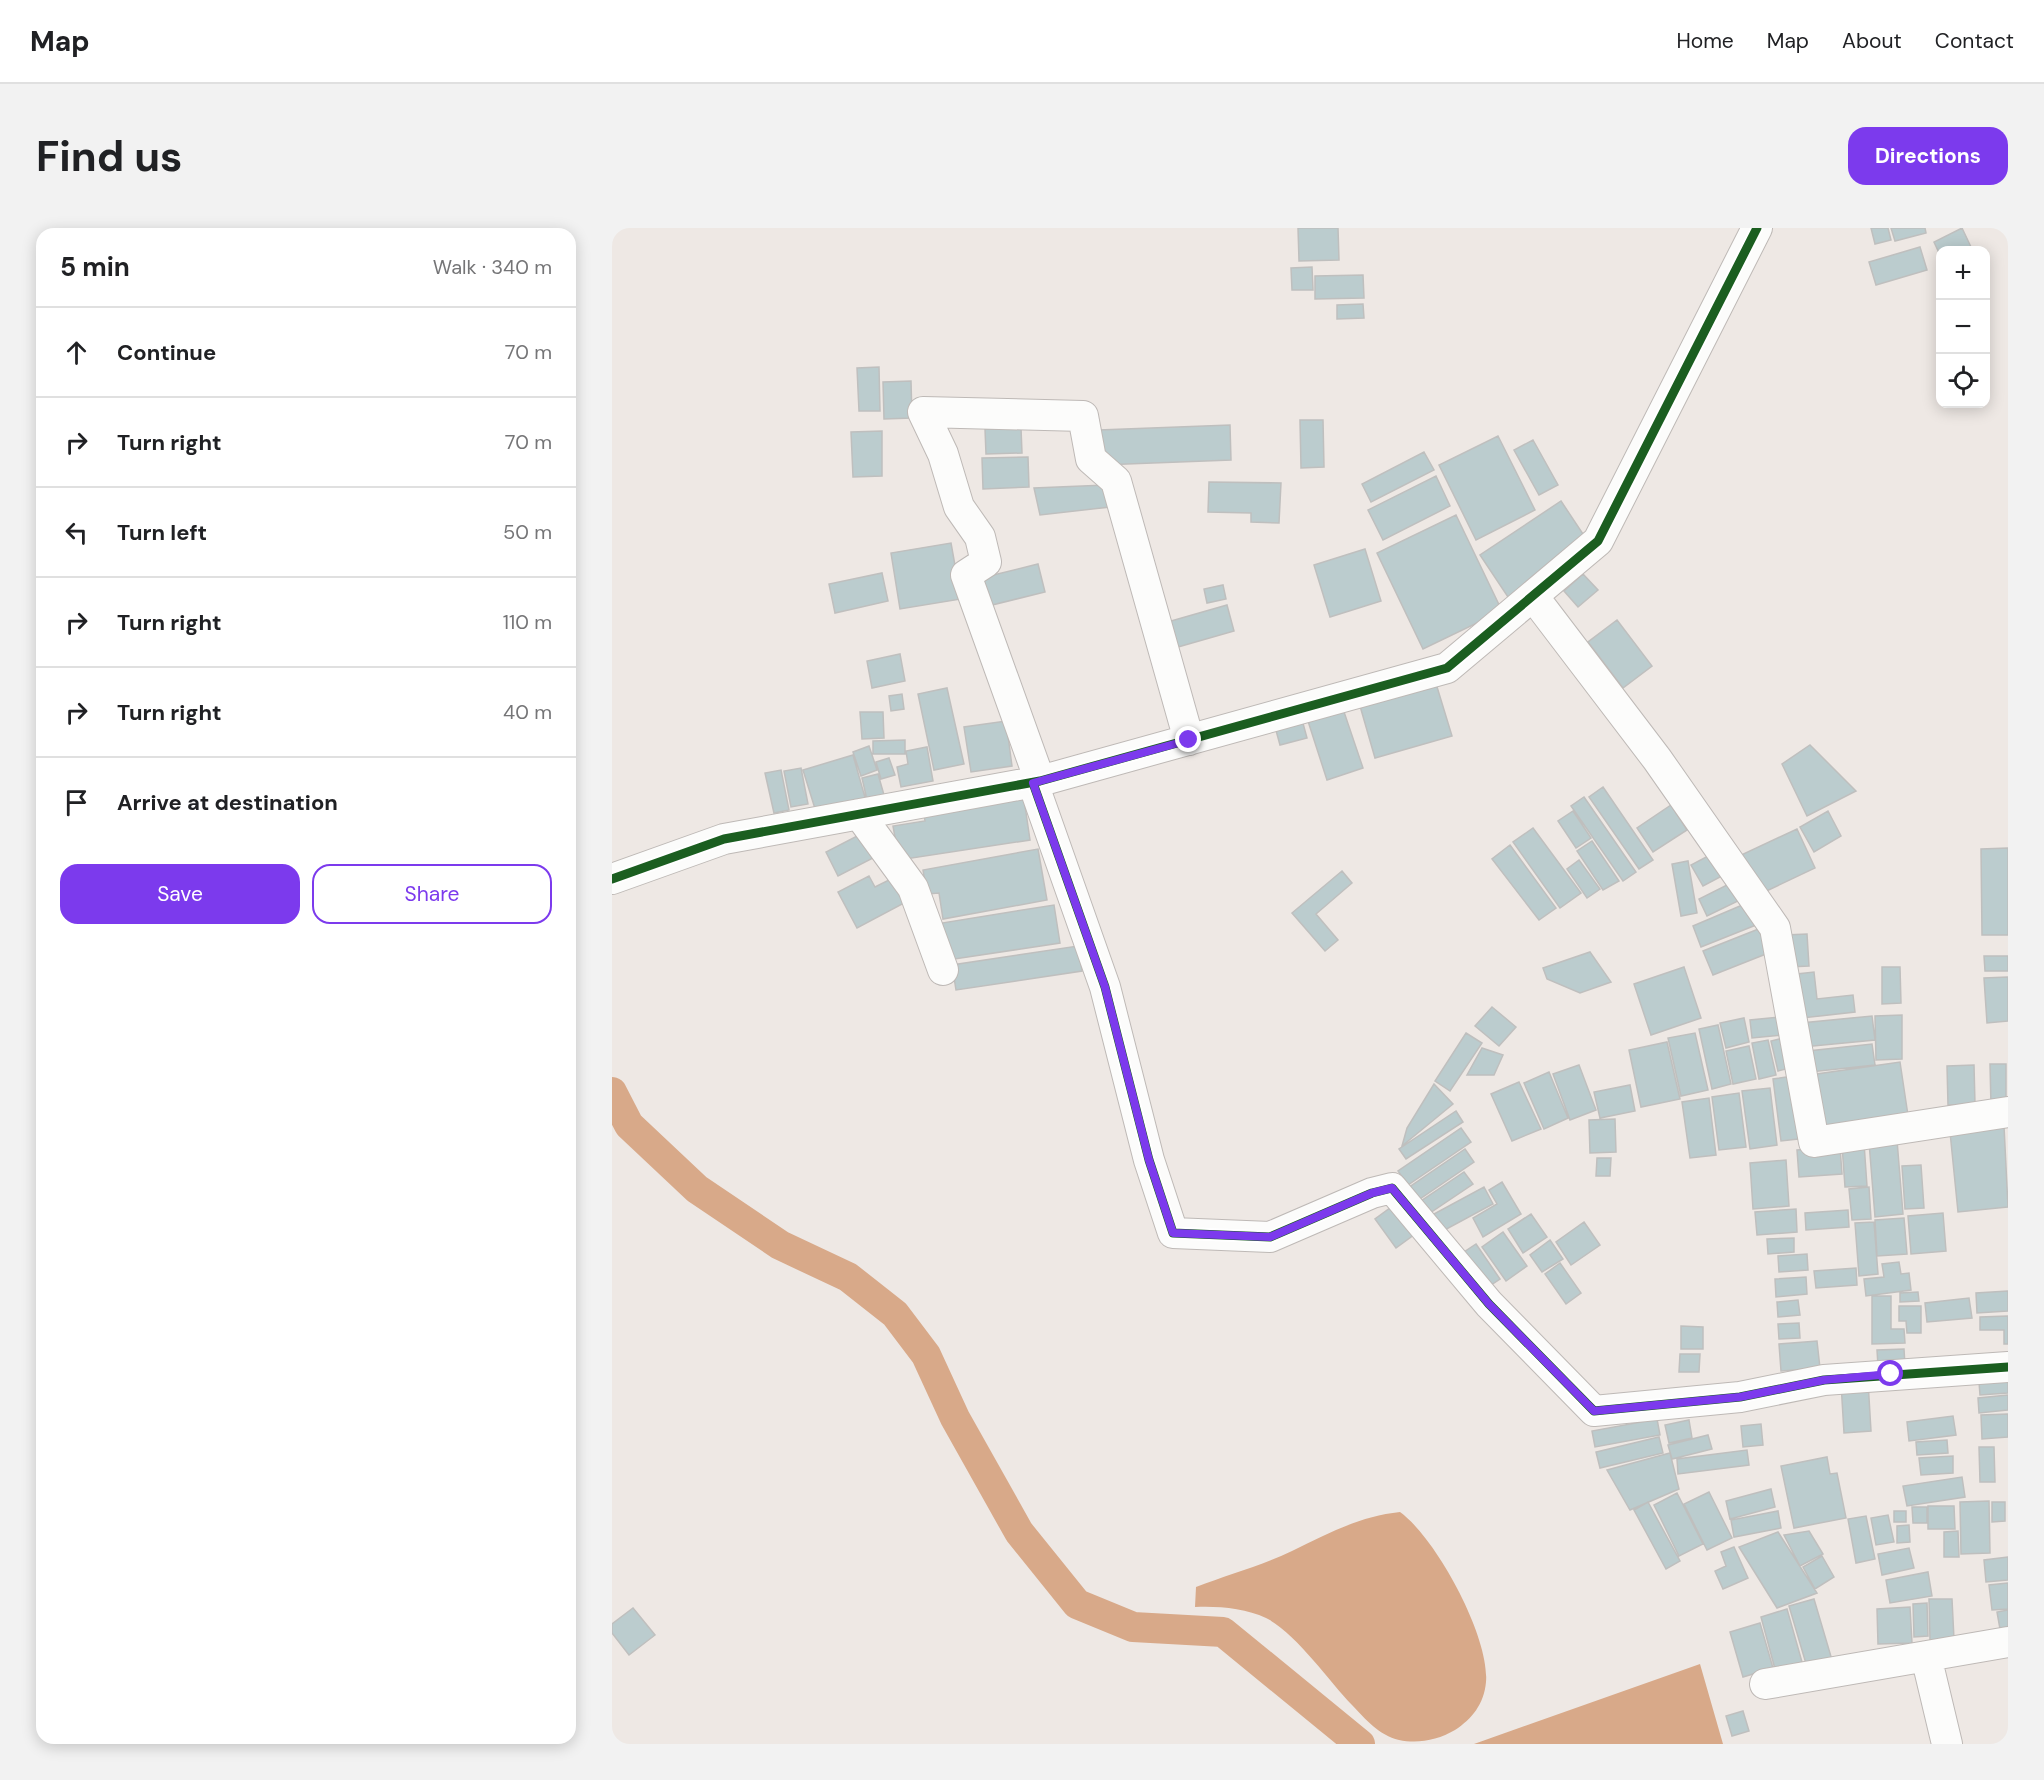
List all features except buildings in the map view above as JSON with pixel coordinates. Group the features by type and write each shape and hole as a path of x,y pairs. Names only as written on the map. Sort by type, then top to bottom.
{"street":[{"path":"612,879 724,839 1036,782 1447,668 1598,541 1699,337 1757,228"},
{"path":"1189,740 1116,481 1091,459 1083,417 923,412 943,454 959,507 980,537 986,562 966,575 1105,987 1149,1160 1173,1233 1270,1237 1372,1193 1392,1188 1489,1304 1594,1411 1740,1397 1824,1380 2008,1367"},
{"path":"1533,596 1657,759 1774,928 1814,1142 2008,1112"},
{"path":"859,814 913,888 943,970"},
{"path":"1765,1684 2008,1642"},
{"path":"1926,1656 1947,1744"}],"shaded area":[{"path":"1400,1512 1429,1543 1444,1565 1470,1615 1485,1663 1485,1690 1472,1716 1455,1730 1435,1739 1421,1741 1392,1738 1373,1726 1300,1645 1266,1618 1231,1608 1195,1607 1196,1587 1268,1561 1357,1522"},
{"path":"1700,1664 1723,1744 1474,1744"}],"waterway":[{"path":"612,1092 629,1125 697,1189 780,1245 848,1277 895,1314 926,1355 955,1418 1019,1532 1077,1604 1133,1627 1223,1632 1360,1744"}],"cycle path":[{"path":"612,879 724,839 1040,781 1447,668 1598,541 1757,228"},
{"path":"1033,783 1105,987 1149,1160 1173,1233 1270,1237 1372,1193 1392,1188 1489,1304 1594,1411 1740,1397 1824,1380 2008,1367"}],"route":[{"path":"1189,740 1033,783 1105,987 1149,1160 1173,1233 1270,1237 1372,1193 1392,1188 1489,1304 1594,1411 1740,1397 1824,1380 1891,1374"}]}
